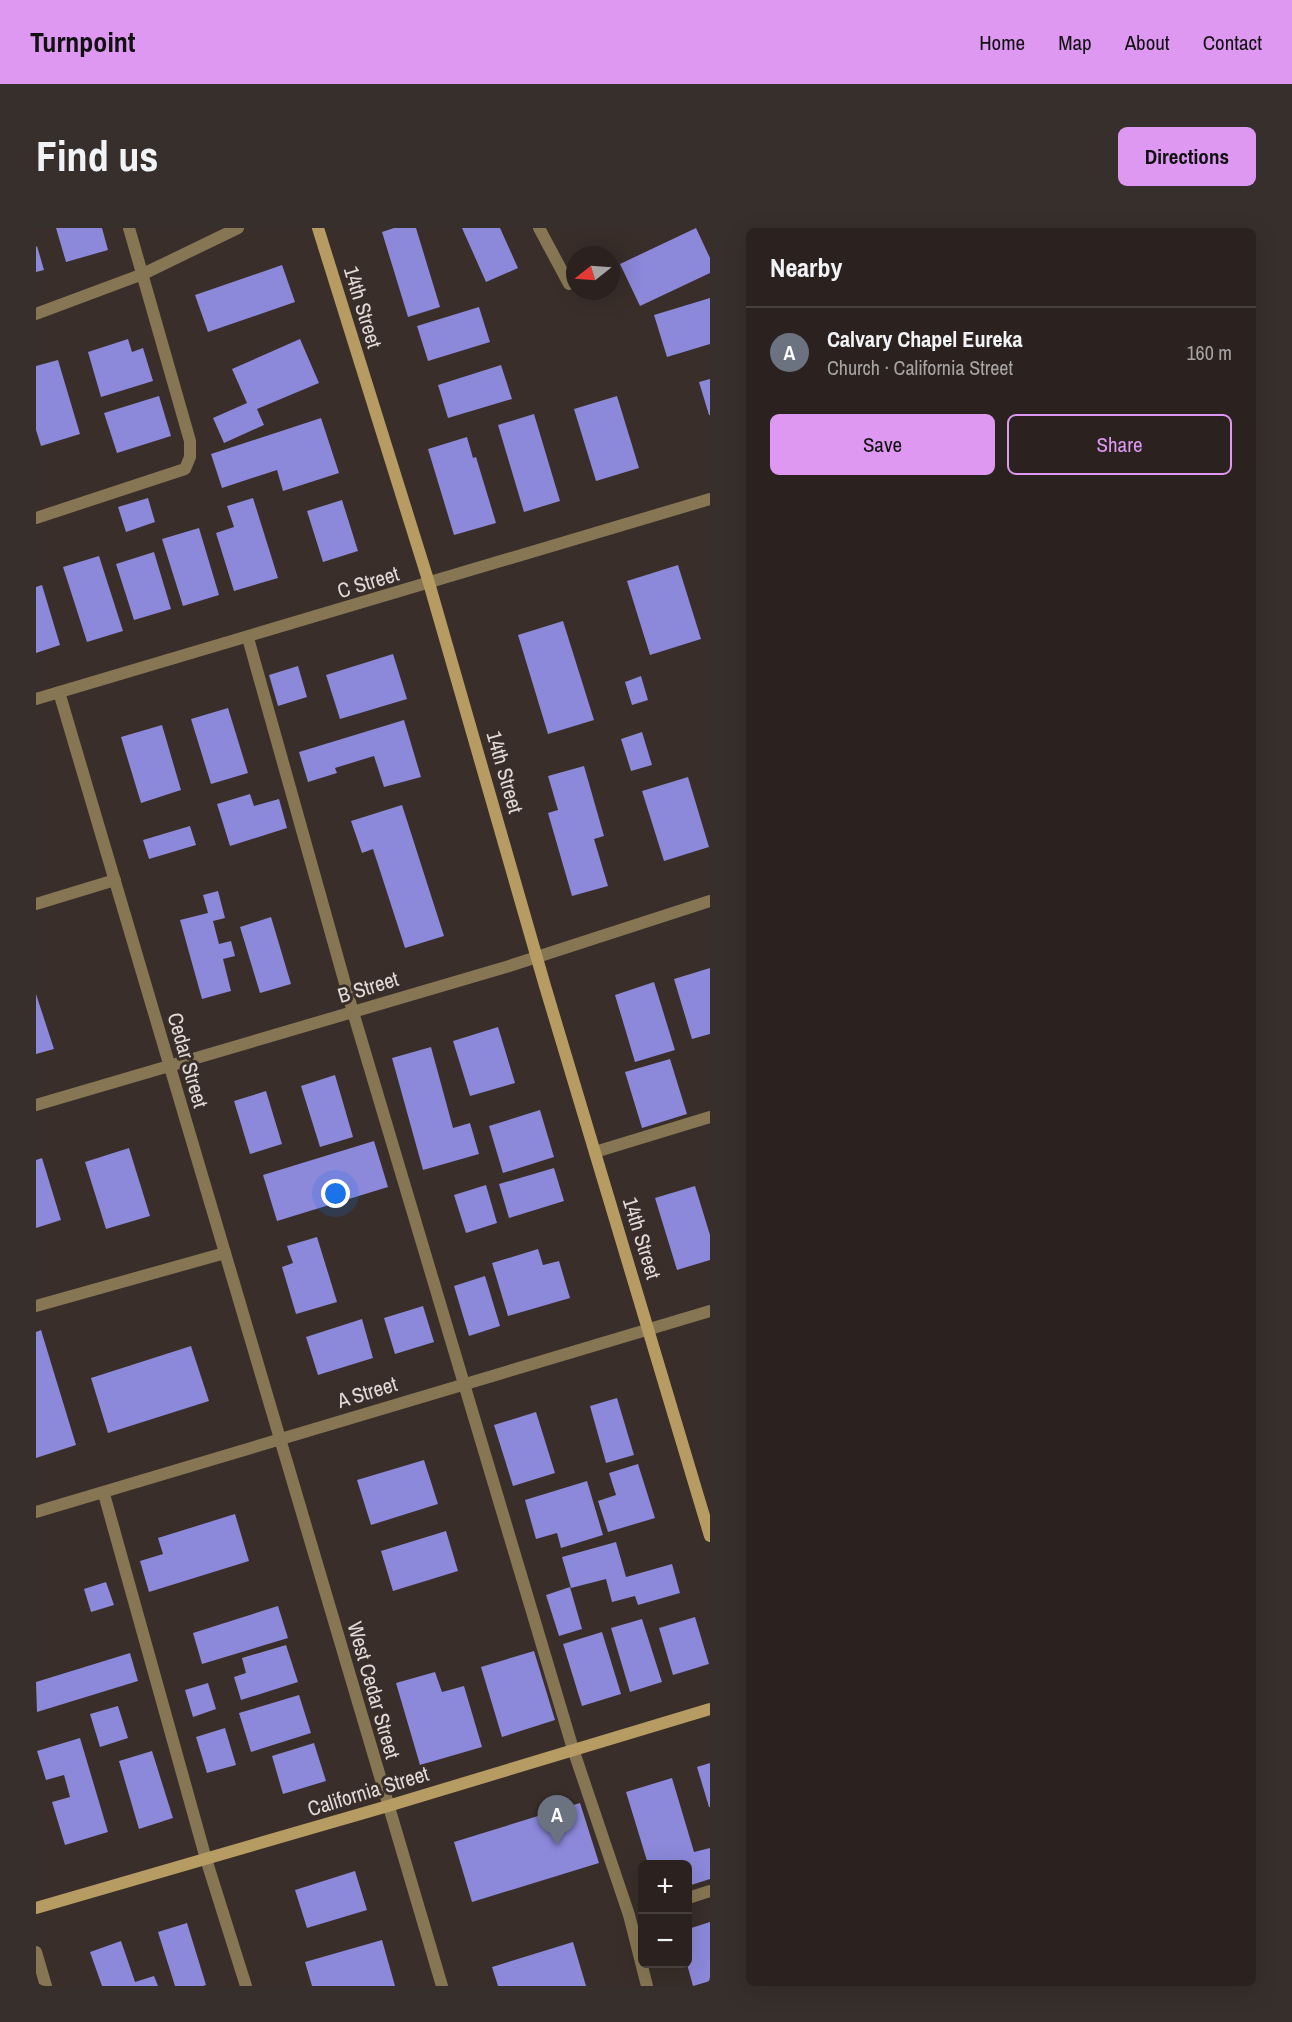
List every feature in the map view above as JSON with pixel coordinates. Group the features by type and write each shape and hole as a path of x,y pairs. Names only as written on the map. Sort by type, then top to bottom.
{"street":[{"path":"36,518 185,469 190,457 190,441 129,228"},
{"path":"36,314 143,274 238,228"},
{"name":"14th Street","path":"318,228 429,583 537,957 710,1536"},
{"path":"538,228 566,279"},
{"name":"C Street","path":"36,699 248,639 710,499"},
{"path":"248,639 353,1012 573,1749 629,1915 647,1986"},
{"name":"Cedar Street","path":"60,692 279,1439"},
{"path":"36,904 115,880"},
{"name":"B Street","path":"36,1105 537,957 710,901"},
{"path":"595,1152 710,1117"},
{"path":"36,1306 225,1253"},
{"name":"A Street","path":"36,1512 104,1494 279,1439 710,1311"},
{"name":"West Cedar Street","path":"279,1439 442,1986"},
{"path":"104,1494 206,1859 246,1986"},
{"name":"California Street","path":"36,1908 388,1806 710,1708"},
{"path":"692,1896 710,1891"},
{"path":"629,1915 638,1912"},
{"path":"36,1952 46,1986"}],"building":[{"path":"56,228 102,228 108,250 66,262"},
{"path":"394,228 416,228 440,307 408,317 382,232"},
{"path":"462,228 500,228 518,268 486,282"},
{"path":"696,228 710,258 710,273 640,306 620,264"},
{"path":"36,247 44,270 36,272"},
{"path":"282,265 295,302 208,332 195,295"},
{"path":"710,298 710,344 667,357 654,315"},
{"path":"479,307 490,342 428,361 417,326"},
{"path":"128,339 132,352 143,348 153,381 101,397 88,352"},
{"path":"300,339 319,383 257,409 264,425 224,443 213,418 247,403 232,369"},
{"path":"58,360 80,434 41,446 36,430 36,366"},
{"path":"501,365 512,399 448,418 438,385"},
{"path":"710,379 710,415 709,415 699,382"},
{"path":"159,396 171,436 117,453 104,413"},
{"path":"617,396 639,468 596,481 574,409"},
{"path":"534,414 560,501 524,512 498,425"},
{"path":"321,418 339,473 283,491 277,470 222,488 211,454"},
{"path":"467,437 473,458 476,457 496,523 454,535 428,449"},
{"path":"148,498 155,522 126,532 118,507"},
{"path":"253,498 278,578 234,591 216,533 234,527 227,506"},
{"path":"342,500 358,551 323,562 307,511"},
{"path":"199,528 219,595 183,606 162,539"},
{"path":"154,552 171,609 134,620 116,564"},
{"path":"99,556 123,631 87,642 63,567"},
{"path":"678,565 701,639 650,655 627,581"},
{"path":"42,585 60,645 36,653 36,587"},
{"path":"563,621 594,720 548,734 518,635"},
{"path":"393,654 407,699 340,719 326,675"},
{"path":"298,666 307,697 278,706 269,675"},
{"path":"641,676 648,700 632,705 625,682"},
{"path":"228,708 248,773 211,784 191,719"},
{"path":"404,720 421,777 384,787 374,756 335,768 337,773 308,782 299,752"},
{"path":"162,725 181,790 141,803 121,737"},
{"path":"642,732 652,765 631,771 621,739"},
{"path":"584,766 604,836 594,839 608,886 572,896 548,813 558,810 548,776"},
{"path":"688,777 709,847 664,861 642,791"},
{"path":"250,794 254,806 279,799 287,828 230,846 217,804"},
{"path":"402,805 444,936 405,948 373,849 362,853 351,821"},
{"path":"190,826 196,845 149,859 143,840"},
{"path":"218,891 225,918 213,921 219,944 231,941 235,956 223,959 231,991 202,999 180,920 208,913 203,895"},
{"path":"271,917 291,984 260,993 240,927"},
{"path":"710,968 710,1034 692,1039 674,979"},
{"path":"654,982 675,1050 635,1062 615,995"},
{"path":"36,994 54,1049 36,1054"},
{"path":"498,1027 515,1083 470,1096 453,1041"},
{"path":"431,1047 453,1128 470,1123 479,1154 423,1170 392,1058"},
{"path":"670,1059 687,1114 642,1128 625,1072"},
{"path":"335,1075 353,1137 320,1147 301,1086"},
{"path":"266,1091 282,1144 250,1154 234,1101"},
{"path":"540,1110 554,1157 503,1173 489,1126"},
{"path":"374,1141 388,1187 277,1221 263,1175"},
{"path":"129,1148 150,1216 106,1229 85,1162"},
{"path":"42,1158 61,1220 36,1228 36,1160"},
{"path":"554,1168 564,1201 509,1218 499,1184"},
{"path":"486,1185 497,1223 466,1233 454,1195"},
{"path":"695,1186 710,1235 710,1260 677,1270 655,1198"},
{"path":"317,1237 337,1302 296,1314 282,1267 293,1263 287,1246"},
{"path":"538,1249 543,1265 559,1261 570,1298 508,1316 492,1263"},
{"path":"485,1276 500,1326 469,1336 454,1286"},
{"path":"423,1306 434,1342 395,1354 384,1318"},
{"path":"362,1319 373,1358 318,1375 306,1337"},
{"path":"41,1330 76,1445 36,1458 36,1332"},
{"path":"191,1346 209,1401 108,1433 91,1378"},
{"path":"617,1398 634,1455 606,1463 590,1406"},
{"path":"536,1412 555,1473 513,1486 494,1425"},
{"path":"424,1460 438,1504 371,1525 357,1480"},
{"path":"638,1464 655,1518 608,1532 598,1501 616,1495 609,1473"},
{"path":"587,1481 603,1535 561,1548 557,1533 536,1539 525,1500"},
{"path":"235,1514 249,1561 149,1592 140,1561 163,1554 158,1538"},
{"path":"446,1531 458,1571 393,1591 381,1551"},
{"path":"616,1542 626,1577 672,1564 680,1593 638,1605 635,1596 612,1602 606,1579 571,1588 562,1557"},
{"path":"106,1582 114,1605 91,1612 84,1589"},
{"path":"570,1587 582,1629 559,1636 546,1595"},
{"path":"278,1606 288,1638 202,1664 193,1633"},
{"path":"695,1617 709,1664 673,1675 659,1628"},
{"path":"642,1619 662,1682 630,1692 611,1628"},
{"path":"602,1632 621,1694 582,1706 563,1644"},
{"path":"286,1645 298,1682 241,1700 234,1677 246,1673 242,1658"},
{"path":"534,1651 555,1720 502,1737 481,1667"},
{"path":"130,1653 138,1681 37,1712 36,1682"},
{"path":"435,1672 442,1692 464,1686 482,1747 420,1765 396,1683"},
{"path":"208,1683 216,1709 193,1717 185,1690"},
{"path":"299,1695 311,1733 251,1752 239,1713"},
{"path":"118,1706 128,1738 100,1747 90,1714"},
{"path":"225,1728 236,1765 207,1773 196,1737"},
{"path":"80,1738 108,1832 65,1845 52,1802 70,1797 64,1775 46,1780 37,1751"},
{"path":"314,1743 326,1781 283,1794 272,1756"},
{"path":"152,1751 173,1818 139,1829 119,1761"},
{"path":"710,1763 710,1807 709,1807 697,1767"},
{"path":"672,1778 694,1852 710,1848 710,1879 692,1885 692,1860 647,1860 626,1792"},
{"path":"580,1803 599,1863 472,1902 454,1842"},
{"path":"355,1871 367,1910 307,1928 295,1890"},
{"path":"710,1922 710,1981 693,1986 688,1968 692,1968 692,1928"},
{"path":"187,1923 206,1985 203,1986 175,1986 158,1932"},
{"path":"382,1940 395,1986 312,1986 305,1962"},
{"path":"121,1941 135,1982 154,1976 158,1986 102,1986 90,1952"},
{"path":"573,1942 586,1986 498,1986 492,1967"}],"place":[{"name":"Calvary Chapel Eureka","path":"557,1845"}]}
